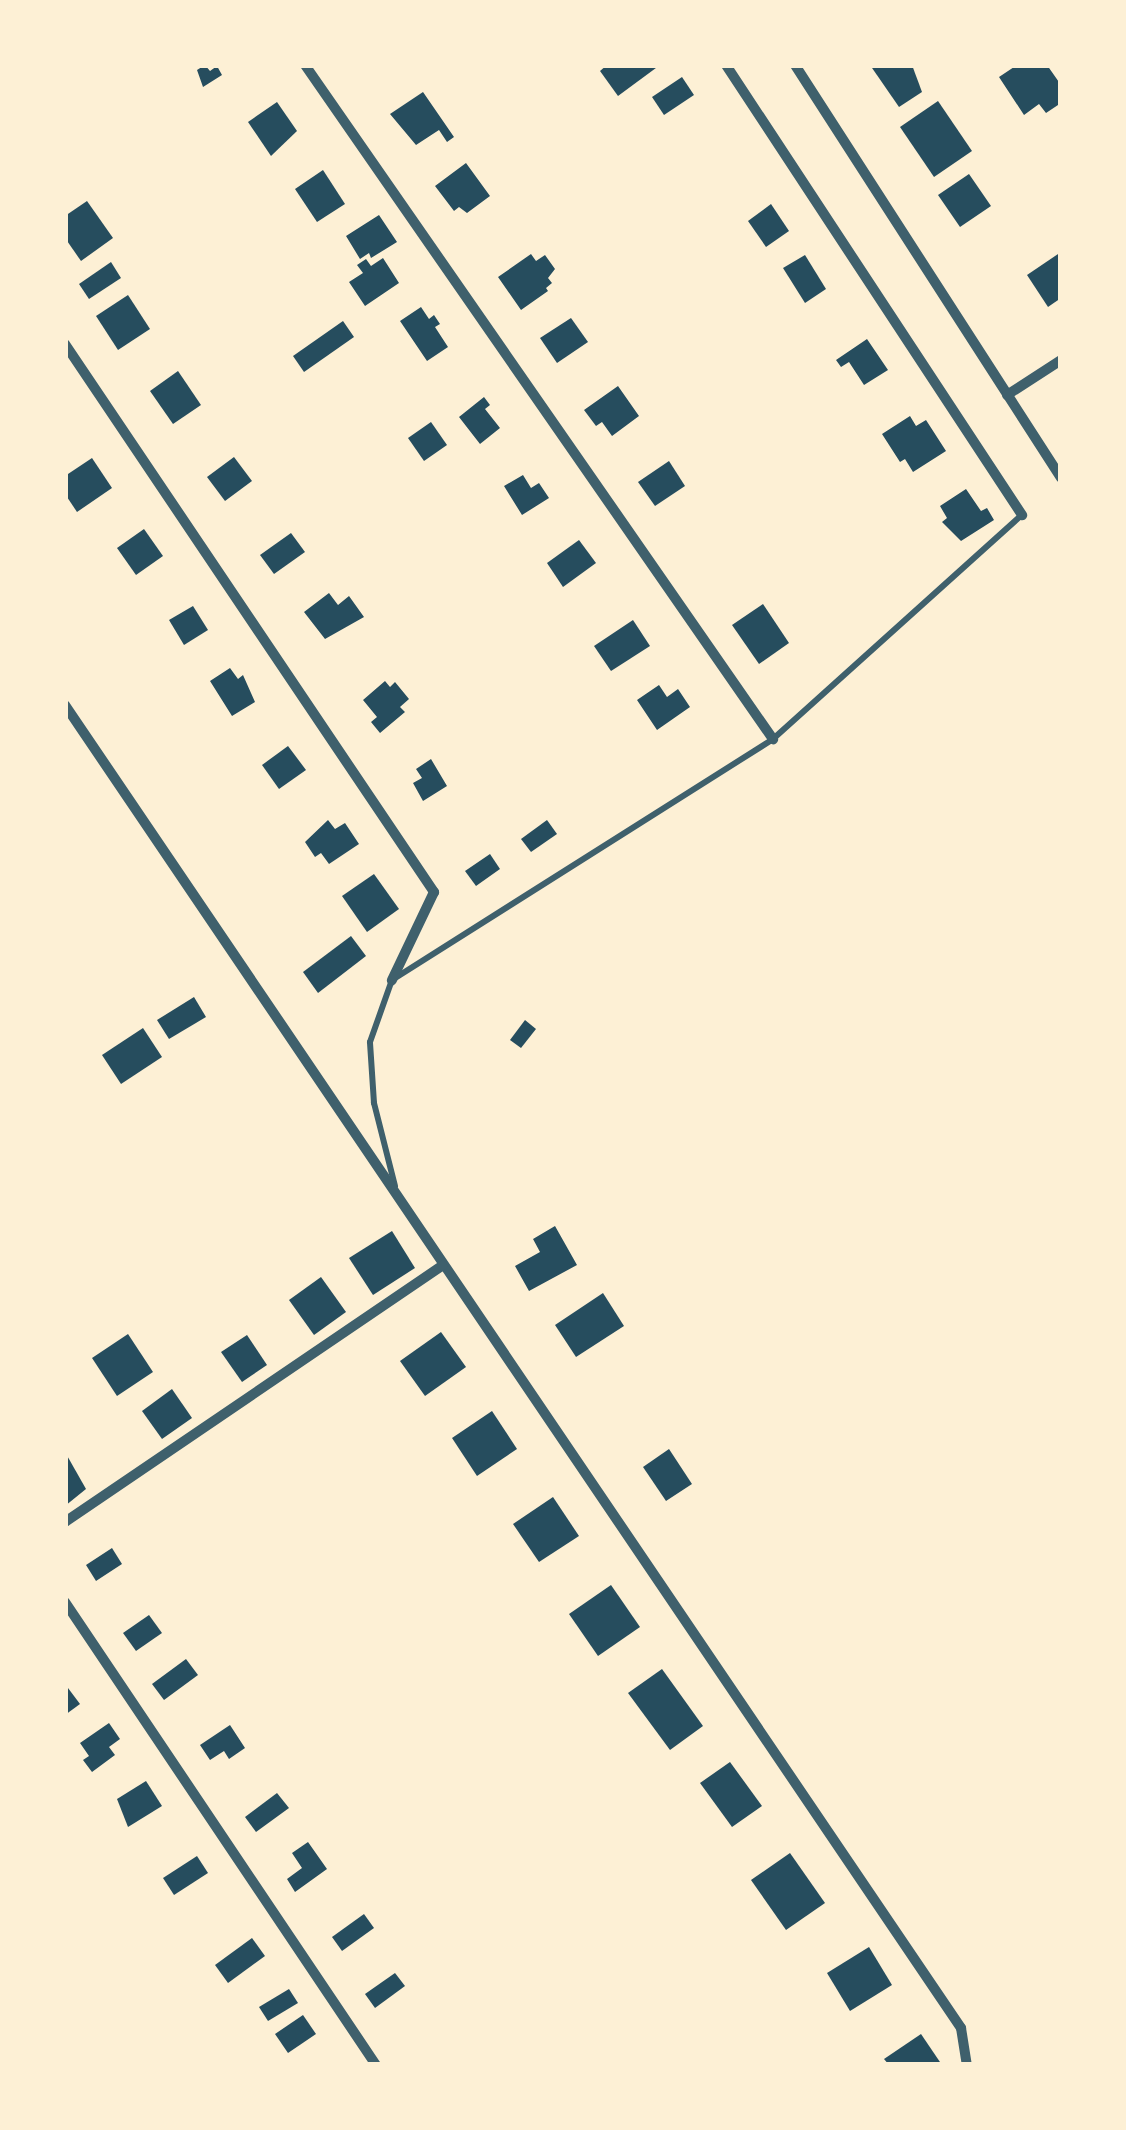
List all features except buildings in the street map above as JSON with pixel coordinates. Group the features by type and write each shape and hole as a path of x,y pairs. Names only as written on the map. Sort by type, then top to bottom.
{"street":[{"path":"305,65 773,740"},
{"path":"726,65 1022,514"},
{"path":"795,65 1061,478"},
{"path":"65,344 434,892 392,980"},
{"path":"1006,395 1061,360"},
{"path":"65,705 961,2028 967,2065"},
{"path":"65,1522 442,1266"},
{"path":"65,1602 376,2065"}],"lane":[{"path":"400,1204 374,1103 370,1042 392,980 773,740 1022,514"}]}
